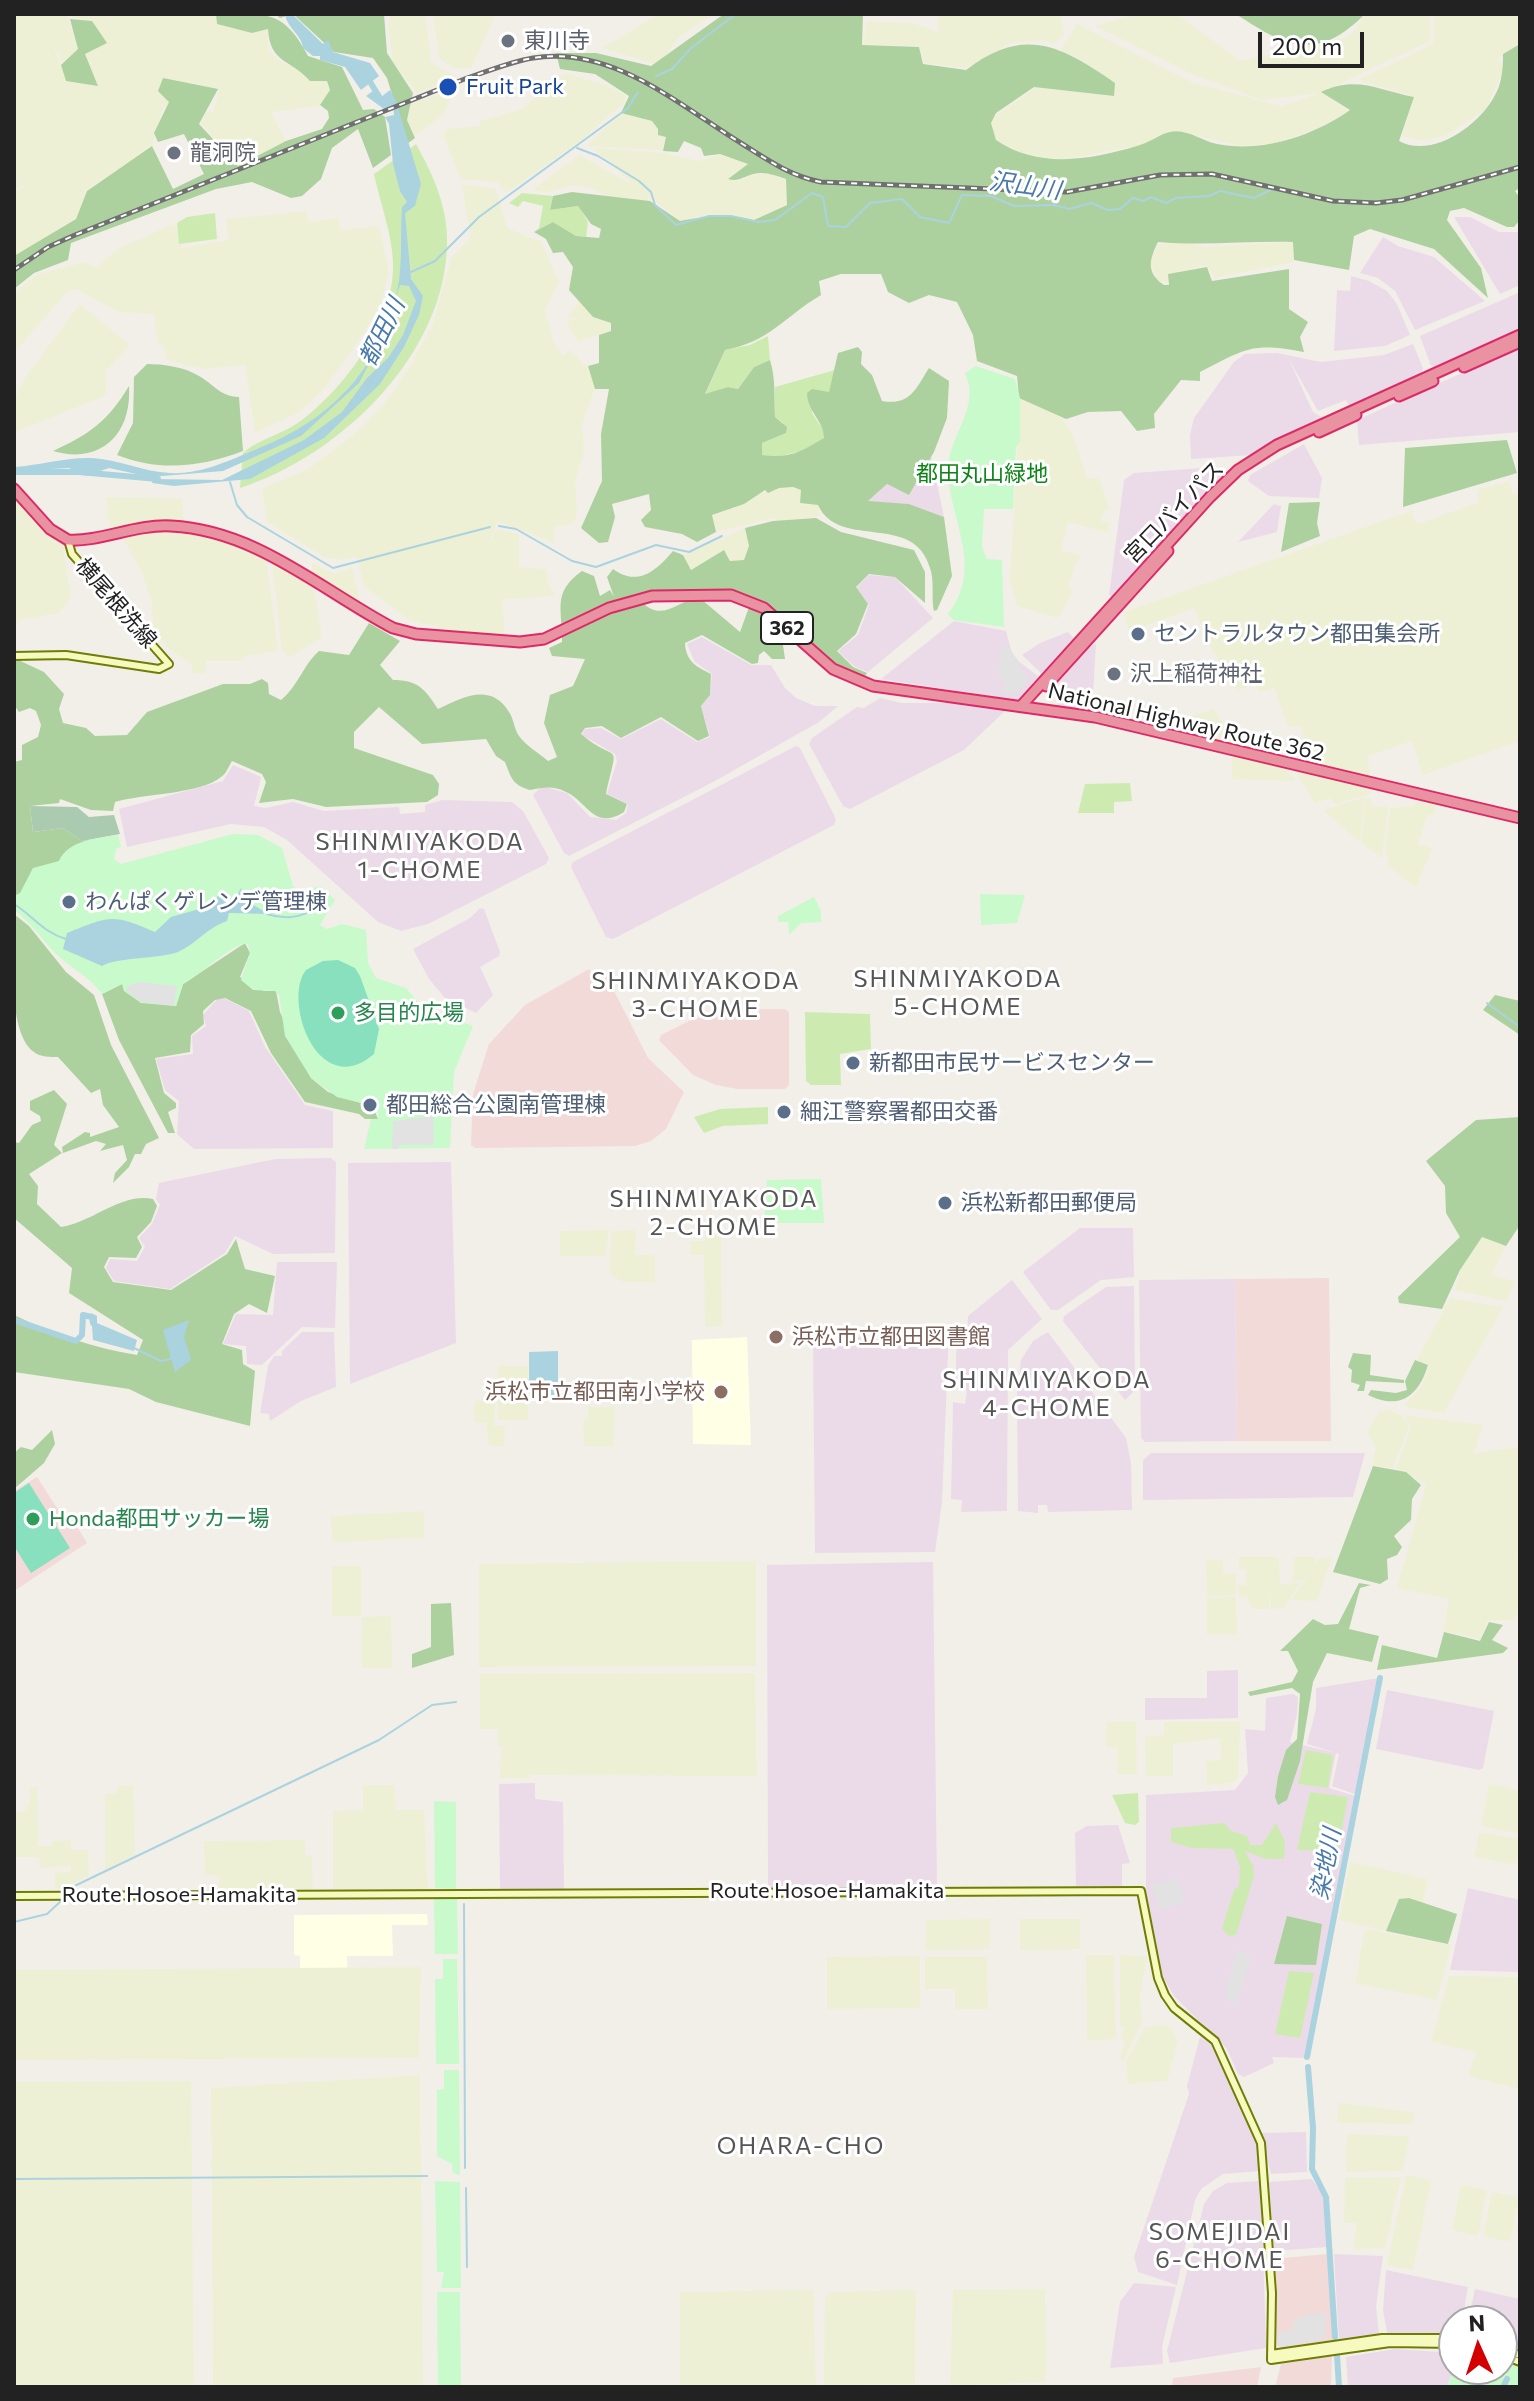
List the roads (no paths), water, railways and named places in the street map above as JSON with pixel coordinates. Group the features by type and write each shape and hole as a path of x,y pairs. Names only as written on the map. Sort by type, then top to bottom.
{"highway":[{"name":"宮口バイパス","path":"1024,705 1190,519 1238,470 1303,432 1520,335"},
{"name":"宮口バイパス","path":"1024,705 1222,492 1260,461 1520,342"},
{"path":"14,490 50,529 68,540"},
{"name":"National Highway Route 362","path":"68,540 143,526 187,527 221,533 266,552 393,628 441,636 520,642 544,639 609,608 652,596 731,595 764,608 821,660 853,679 893,690 1024,705 1095,717 1520,818"}],"main road":[{"name":"横尾根洗線","path":"14,656 66,655 159,669 169,664 72,554 68,540"},
{"name":"Route Hosoe-Hamakita","path":"14,1896 1141,1891 1158,1978 1165,1995 1174,2008 1215,2041 1261,2143 1272,2295 1271,2357 1336,2348 1438,2341"}],"water":[{"path":"285,14 292,14 323,44 328,40 333,52 370,63 379,76 361,90 345,67 320,60 320,56 313,56 303,48"},
{"path":"374,90 381,97 390,90 396,101 421,184 415,206 405,213 411,279 423,296 419,315 404,347 380,384 324,438 250,479 174,486 152,483 153,479 222,480 304,440 342,412 367,378 388,358 403,335 416,301 409,286 400,285 393,307 400,272 402,207 407,202 400,191 393,164 389,124 385,117 394,115 393,107 384,109 366,96"},
{"path":"386,326 359,383 301,436 223,471 150,477 109,468 86,476 69,468 14,471 14,467 82,458 170,473 192,472 226,462 283,437 329,407 364,369"},
{"path":"241,888 244,899 268,914 229,913 227,921 178,952 102,966 63,949 67,933 93,923 120,919 155,932 171,917 213,905 218,895 235,899"},
{"path":"91,1313 97,1316 97,1323 137,1340 134,1351 93,1340"},
{"path":"189,1320 184,1337 191,1360 175,1372 163,1330"},
{"path":"558,1351 558,1398 529,1399 529,1352"}],"waterway":[{"path":"656,76 672,69 691,48 736,14"},
{"name":"都田川","path":"367,77 380,98"},
{"path":"411,272 435,261 479,217 628,108 638,92"},
{"name":"沢山川","path":"577,148 598,156 639,181 651,192 655,205 676,225 709,216 731,216 758,222 775,220 812,193 823,197 828,226 846,227 870,203 902,199 920,217 949,223 962,195 991,196 1014,206 1054,205 1069,209 1091,203 1108,210 1120,209 1133,198 1143,201 1151,197 1166,203 1176,198 1209,196 1220,191 1254,198 1270,190"},
{"name":"都田川","path":"14,472 79,472 158,479"},
{"path":"230,482 237,505 247,517 333,568 490,527"},
{"path":"499,526 516,529 572,561 596,567 656,545 689,552 722,536"},
{"path":"267,914 299,916 320,904 325,897"},
{"path":"14,904 45,928 66,939"},
{"path":"1487,1003 1520,1027"},
{"path":"14,1320 76,1341 82,1335 83,1315 92,1317 93,1323"},
{"path":"132,1347 161,1361 171,1359"},
{"name":"染地川","path":"1307,2057 1380,1678"},
{"path":"64,1891 379,1740 432,1705 456,1702"},
{"path":"14,1922 47,1914 61,1901"},
{"path":"464,1904 465,2168"},
{"name":"染地川","path":"1308,2067 1313,2128 1312,2169 1326,2197 1335,2337"},
{"path":"14,2179 427,2176"},
{"path":"466,2188 467,2267"},
{"name":"染地川","path":"1337,2355 1339,2387"}],"railway":[{"path":"14,270 48,247 75,235 462,80 533,58 562,56 591,61 644,82 781,167 821,182 1067,192 1160,175 1212,174 1333,201 1376,203 1402,200 1520,167"}],"place":[{"name":"東川寺","path":"508,41"},
{"name":"Fruit Park","path":"448,87"},
{"name":"龍洞院","path":"174,153"},
{"name":"セントラルタウン都田集会所","path":"1138,634"},
{"name":"沢上稲荷神社","path":"1114,674"},
{"name":"わんぱくゲレンデ管理棟","path":"69,902"},
{"name":"多目的広場","path":"338,1013"},
{"name":"新都田市民サービスセンター","path":"853,1063"},
{"name":"都田総合公園南管理棟","path":"370,1105"},
{"name":"細江警察署都田交番","path":"784,1112"},
{"name":"浜松新都田郵便局","path":"945,1203"},
{"name":"浜松市立都田図書館","path":"776,1337"},
{"name":"浜松市立都田南小学校","path":"721,1392"},
{"name":"Honda都田サッカー場","path":"33,1519"}],"district":[{"name":"SHINMIYAKODA 1-CHOME","path":"420,856"},
{"name":"SHINMIYAKODA 5-CHOME","path":"958,993"},
{"name":"SHINMIYAKODA 3-CHOME","path":"696,995"},
{"name":"SHINMIYAKODA 2-CHOME","path":"714,1213"},
{"name":"SHINMIYAKODA 4-CHOME","path":"1047,1394"},
{"name":"OHARA-CHO","path":"801,2146"},
{"name":"SOMEJIDAI 6-CHOME","path":"1220,2246"}],"park label":[{"name":"都田丸山緑地","path":"982,474"}]}
